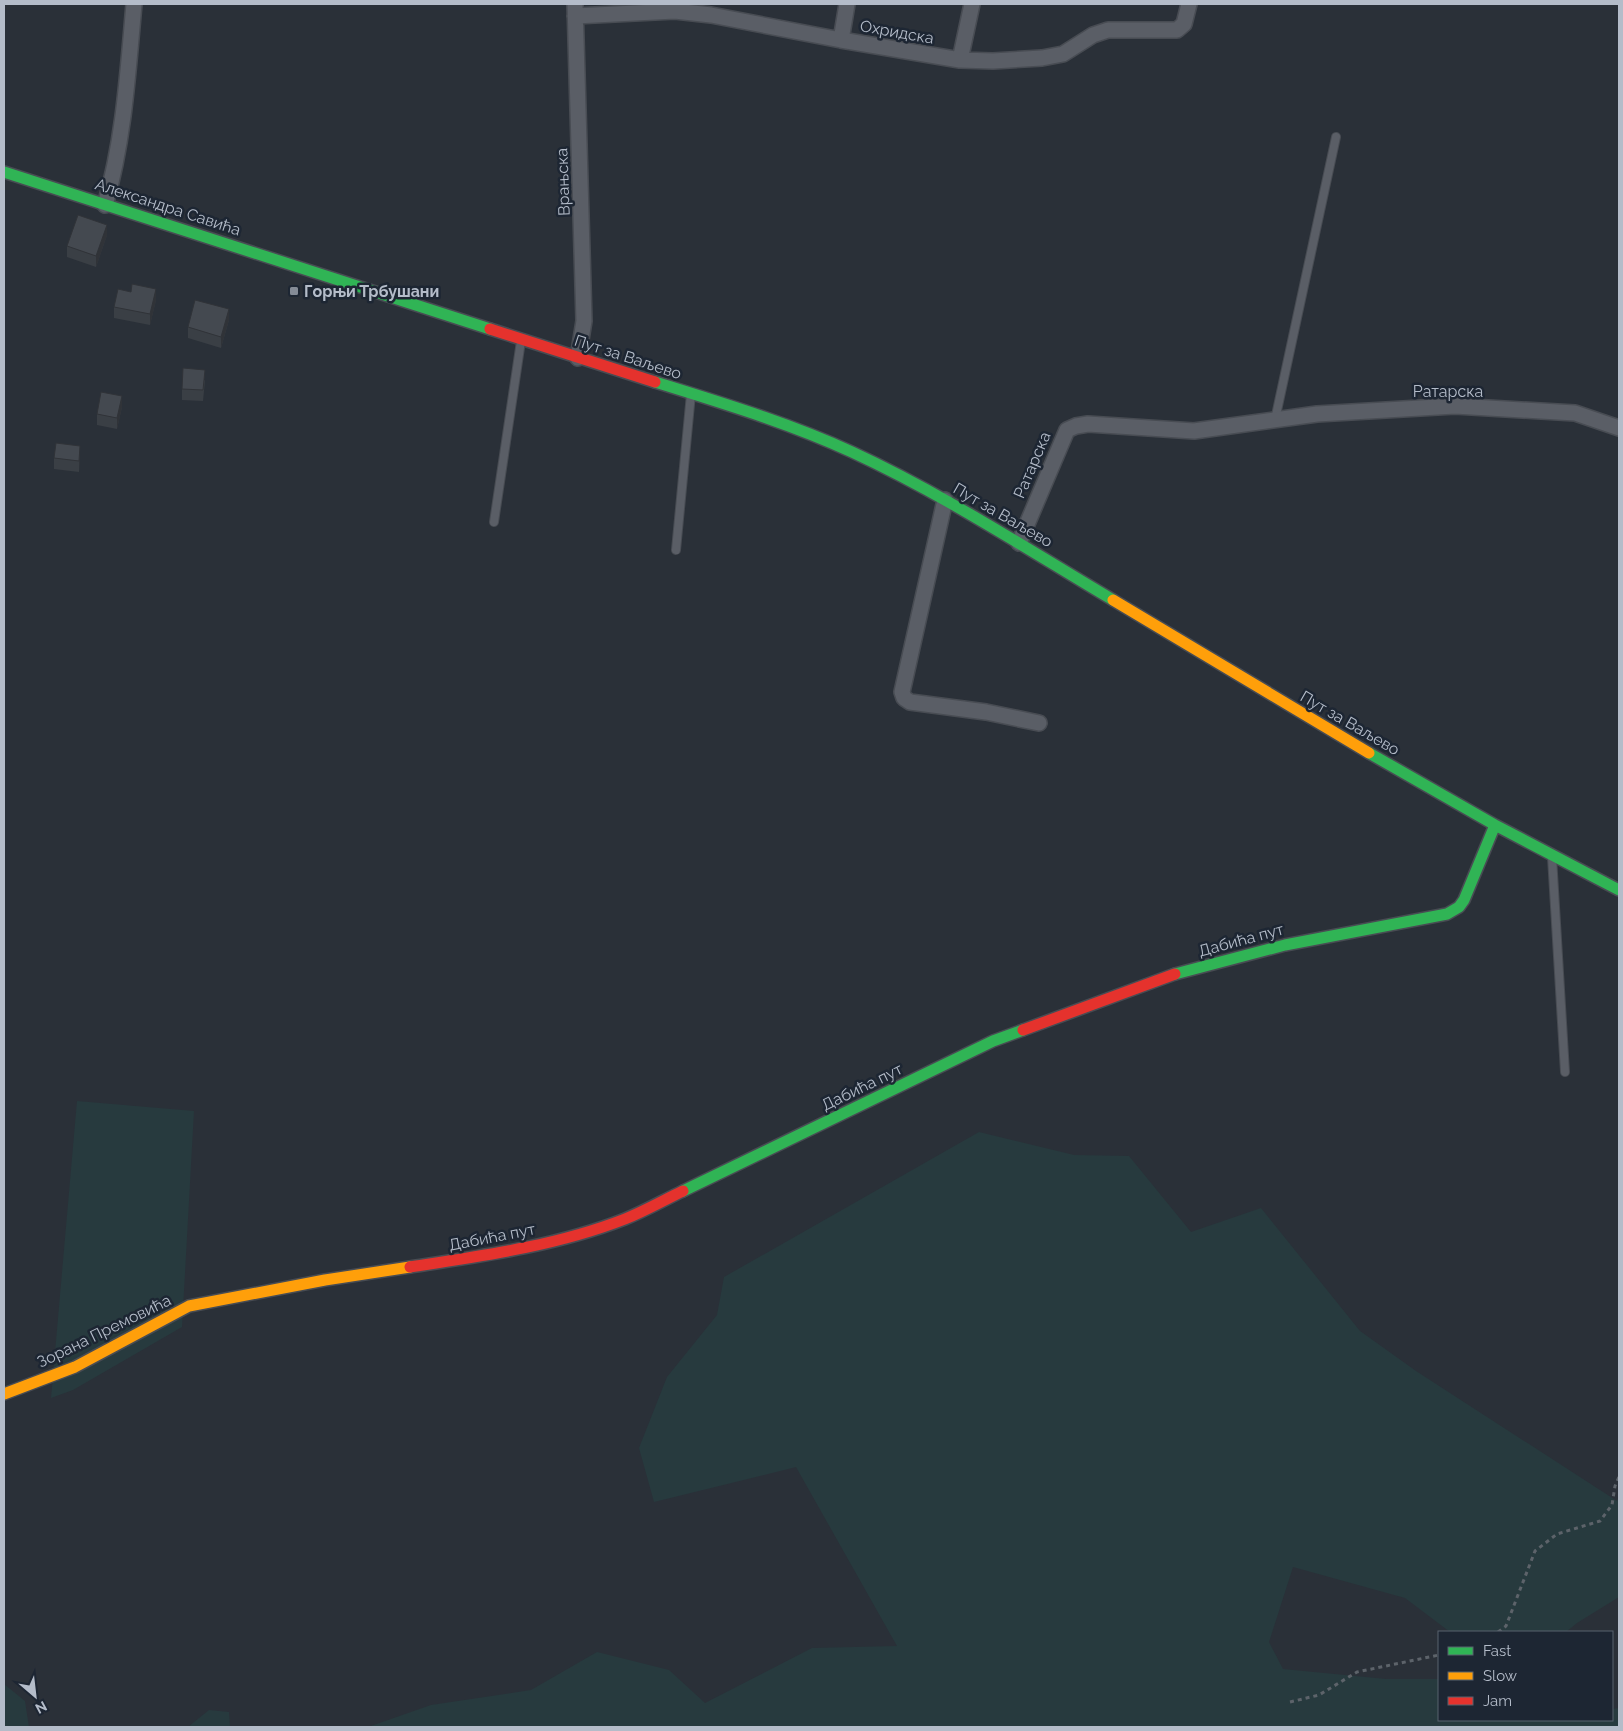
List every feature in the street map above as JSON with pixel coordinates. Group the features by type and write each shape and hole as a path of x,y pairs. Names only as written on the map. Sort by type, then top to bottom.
{"main road":[{"name":"Александра Савића","path":"4,172 322,274"},
{"name":"Пут за Ваљево","path":"322,274 786,425 899,474 1019,543 1301,714 1495,825 1619,890"},
{"name":"Дабића пут","path":"190,1306 325,1280 504,1253 570,1237 625,1220 993,1041 1176,974 1285,945 1372,927 1432,918 1454,912 1464,900 1495,825"},
{"name":"Зорана Премовића","path":"4,1394 75,1366 190,1306"}],"street":[{"path":"105,205 116,160 127,84 134,4"},
{"path":"841,40 847,4"},
{"path":"960,60 972,4"},
{"name":"Охридска","path":"575,10 675,11 710,15 960,60 993,61 1042,58 1063,54 1093,34 1108,30 1176,30 1184,24 1189,4"},
{"name":"Врањска","path":"575,10 584,321 578,358"},
{"name":"Ратарска","path":"1019,543 1067,430 1076,426 1088,424 1194,431 1317,414 1455,406 1575,413 1619,428"},
{"path":"946,500 902,692 904,698 910,702 986,712 1039,723"}],"lane":[{"path":"1275,420 1336,137"},
{"path":"494,522 522,339"},
{"path":"676,550 691,394"},
{"path":"1551,855 1565,1072"}],"path":[{"path":"1499,1631 1506,1626 1535,1551 1557,1534 1600,1521 1612,1505 1615,1486 1619,1477"},
{"path":"1290,1702 1320,1695 1357,1672 1438,1655"}],"green space":[{"path":"77,1101 194,1111 182,1327 73,1390 51,1398"},
{"path":"979,1132 1074,1155 1129,1156 1191,1232 1261,1208 1360,1331 1416,1371 1617,1501 1619,1495 1619,1597 1567,1631 1449,1631 1405,1598 1293,1567 1269,1642 1283,1669 1386,1679 1438,1679 1438,1721 1613,1721 1613,1709 1619,1708 1619,1727 368,1727 431,1705 531,1690 597,1652 669,1670 705,1703 812,1648 897,1646 796,1467 654,1502 639,1448 667,1377 717,1315 724,1277"},
{"path":"4,1684 25,1701 29,1727 4,1727"},
{"path":"209,1710 229,1712 230,1727 188,1727"}],"building":[{"path":"78,215 107,225 96,256 67,246"},
{"path":"132,284 156,289 150,314 114,307 118,289 131,292"},
{"path":"195,300 229,309 221,337 188,327"},
{"path":"183,368 205,370 203,390 182,389"},
{"path":"101,392 122,396 117,418 97,414"},
{"path":"56,443 80,446 79,461 54,458"}],"traffic: fast":[{"path":"4,172 490,329"},
{"path":"655,382 780,423 886,468 952,504 1113,600"},
{"path":"1369,753 1495,825 1619,890"},
{"path":"1175,974 1285,945 1447,914 1459,907 1464,900 1495,825"},
{"path":"683,1191 993,1041 1023,1030"}],"traffic: slow":[{"path":"1113,600 1369,753"},
{"path":"4,1394 75,1367 189,1306 325,1280 410,1267"}],"traffic: jam":[{"path":"490,329 655,382"},
{"path":"1023,1030 1175,974"},
{"path":"410,1267 519,1249 572,1236 625,1219 683,1191"}],"place":[{"name":"Горњи Трбушани","path":"294,291"}]}
